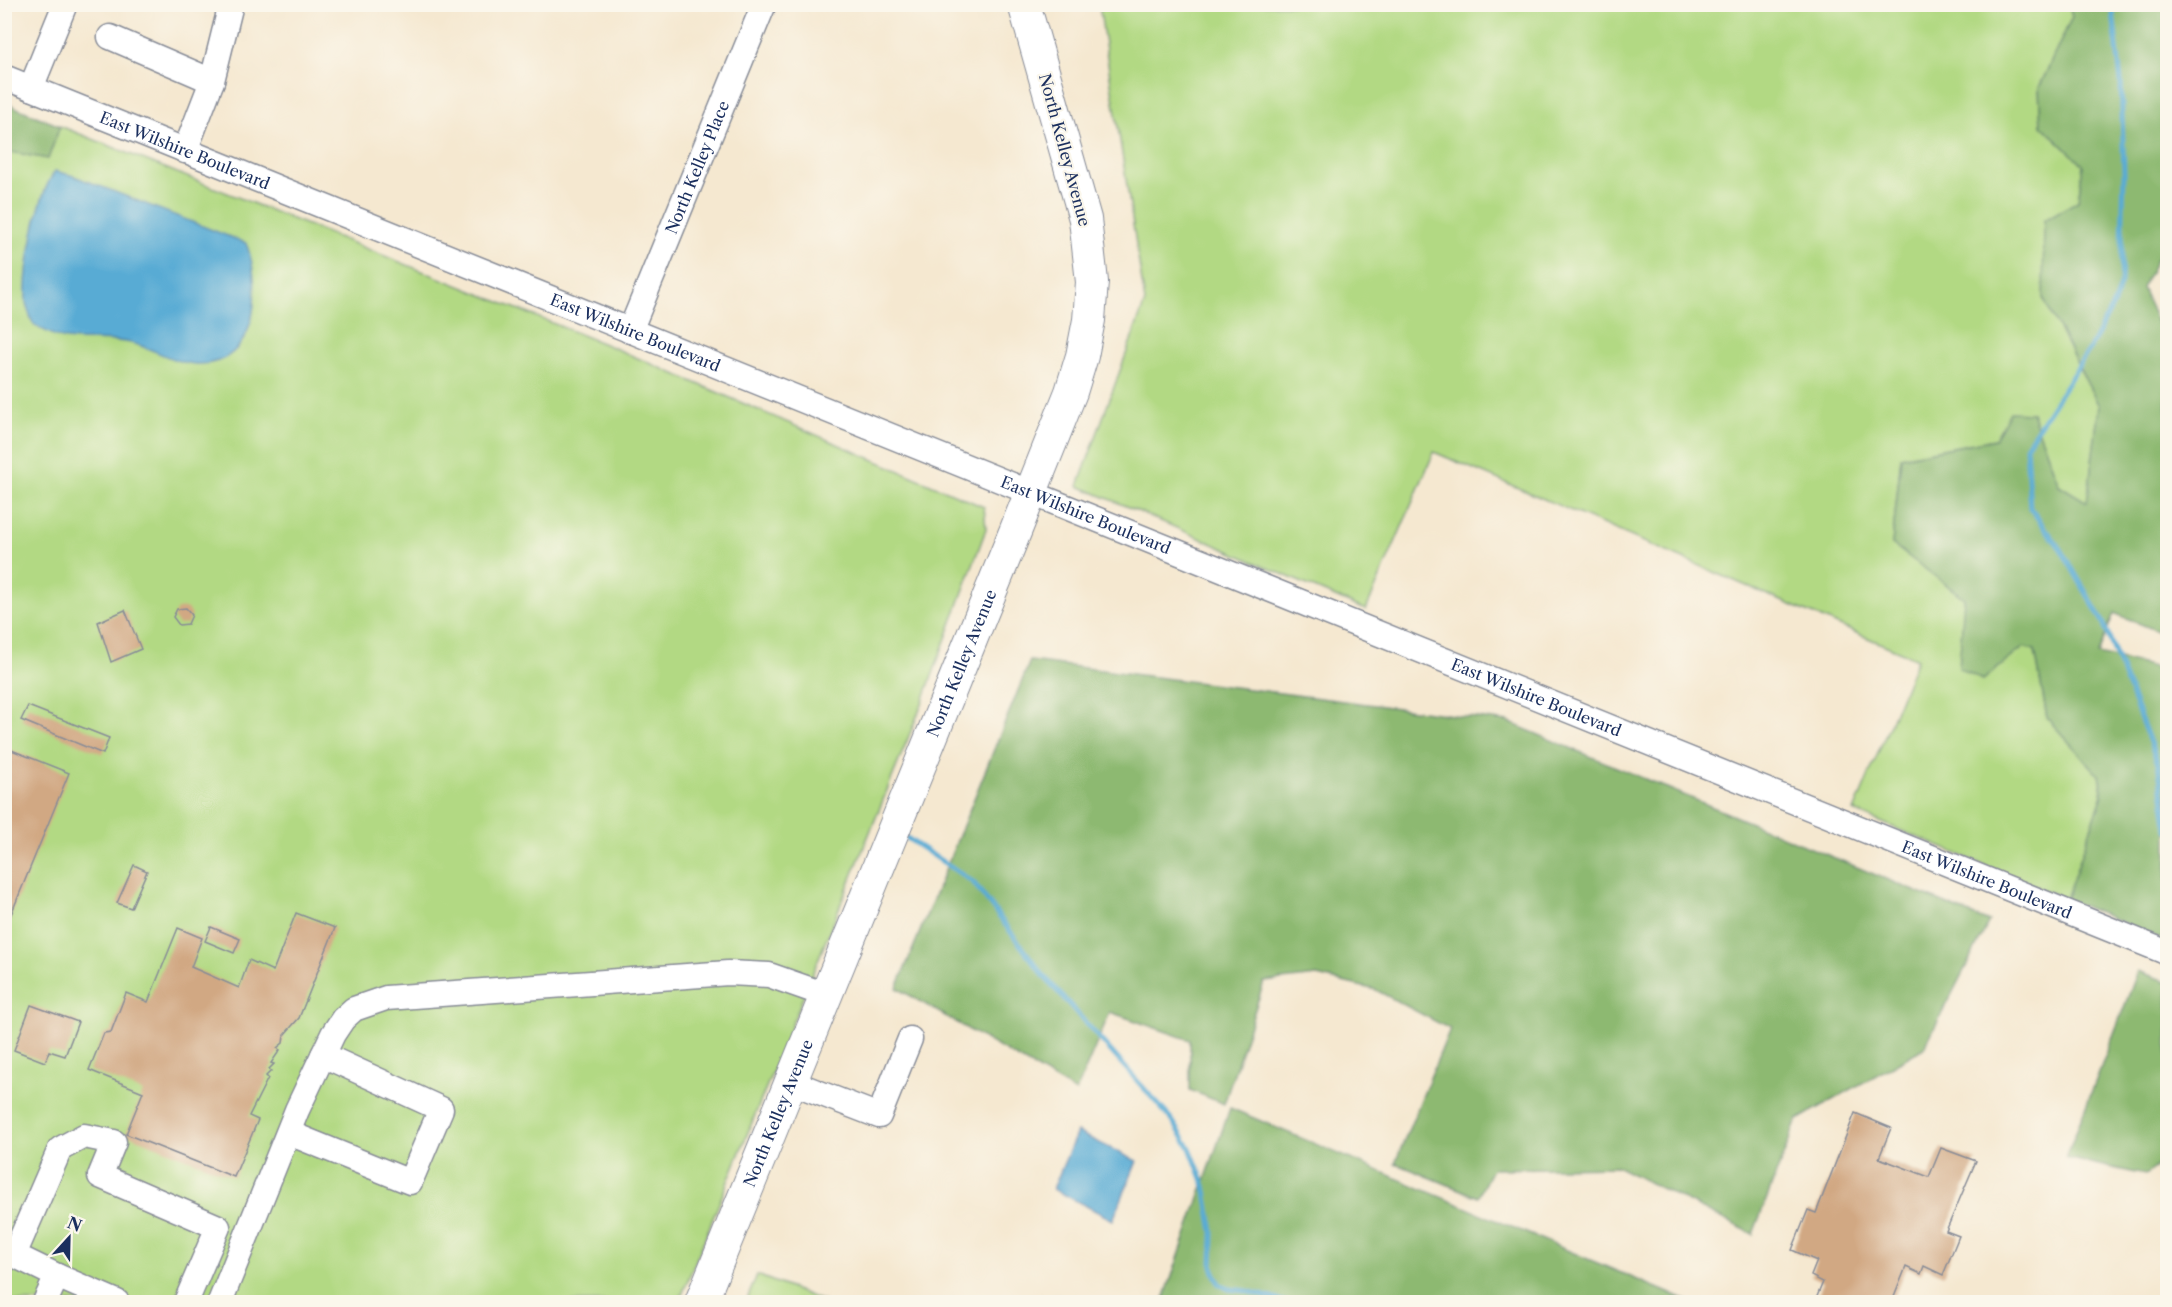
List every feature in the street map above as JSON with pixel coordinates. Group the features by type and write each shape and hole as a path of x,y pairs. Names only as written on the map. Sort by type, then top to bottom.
{"main road":[{"name":"North Kelley Avenue","path":"702,1302 1071,392 1082,356 1089,320 1092,282 1085,219 1024,4"}],"street":[{"path":"31,88 65,4"},
{"path":"185,151 212,81 231,4"},
{"name":"North Kelley Place","path":"630,331 764,4"},
{"path":"110,37 212,81"},
{"name":"East Wilshire Boulevard","path":"4,77 2168,953"},
{"path":"220,1302 323,1055 343,1018 369,1002 386,998 728,973 769,975 826,995"},
{"path":"791,1082 879,1116 910,1039"},
{"path":"289,1133 410,1182 441,1109 323,1055"},
{"path":"117,1302 14,1255 60,1149 84,1136 114,1142 100,1176 218,1227 186,1302"},
{"path":"45,1302 57,1276"}],"green space":[{"path":"1099,5 2069,5 2072,17 2039,88 2041,125 2083,165 2078,201 2043,298 2099,406 2087,503 2059,485 2032,413 1995,439 1901,457 1892,544 1964,598 1983,680 2024,647 2035,650 2047,718 2099,775 2103,795 2066,899 1854,811 1917,659 1434,452 1366,610 1078,486 1145,302"},
{"path":"2069,5 2167,5 2167,238 2142,288 2167,345 2167,635 2114,613 2098,654 2167,670 2167,941 2066,899 2103,795 2099,775 2047,718 2035,650 2024,647 1983,680 1959,668 1964,598 1892,544 1901,457 1995,439 2010,412 2032,413 2059,485 2087,502 2099,406 2043,298 2044,220 2078,201 2083,165 2041,125 2039,88 2072,17"},
{"path":"5,103 60,126 48,159 5,151"},
{"path":"60,126 612,347 984,507 986,529 920,709 679,1302 5,1302 4,151 48,159"},
{"path":"1030,661 1508,722 1989,922 1924,1048 1797,1120 1753,1234 1618,1167 1492,1169 1478,1197 1395,1163 1450,1029 1376,990 1317,976 1264,982 1224,1104 1190,1090 1190,1040 1110,1012 1076,1092 897,988"},
{"path":"2138,971 2168,982 2167,1158 2145,1175 2066,1158"},
{"path":"1230,1108 1690,1302 1163,1302"},
{"path":"757,1275 825,1302 746,1302"}],"water":[{"path":"55,171 74,176 246,243 254,280 254,301 251,321 244,338 233,352 217,361 188,363 131,343 62,338 33,324 26,302 27,272 37,215"},
{"path":"1077,1132 1137,1161 1113,1220 1053,1189"}],"building":[{"path":"186,608 192,615 188,624 179,625 173,617 177,609"},
{"path":"125,610 141,649 111,662 98,622"},
{"path":"28,706 109,738 103,754 21,720"},
{"path":"4,747 69,773 5,929 4,929"},
{"path":"134,865 147,871 131,908 117,903"},
{"path":"296,913 335,928 299,1018 284,1035 283,1043 277,1048 280,1050 271,1063 274,1064 269,1069 271,1071 266,1076 268,1078 249,1116 258,1120 234,1177 126,1134 143,1092 89,1070 104,1033 111,1032 126,993 148,1002 178,928 202,938 191,967 239,988 249,960 273,971"},
{"path":"211,927 240,939 234,953 205,941"},
{"path":"31,1005 78,1022 65,1056 49,1051 45,1062 14,1050"},
{"path":"1855,1113 1891,1128 1879,1158 1929,1177 1941,1148 1976,1161 1946,1231 1959,1236 1943,1275 1924,1266 1921,1274 1906,1267 1892,1302 1824,1302 1816,1299 1823,1282 1811,1276 1817,1261 1792,1250 1808,1210 1816,1213"}],"waterway":[{"path":"2112,4 2121,81 2124,173 2121,283 2114,303 2089,350 2026,446 2030,508 2061,549 2103,622 2158,763 2168,830"},
{"path":"907,838 973,882 1044,976 1172,1120 1190,1148 1205,1186 1213,1232 1212,1267 1219,1284 1229,1289 1247,1291 1285,1302"}]}
